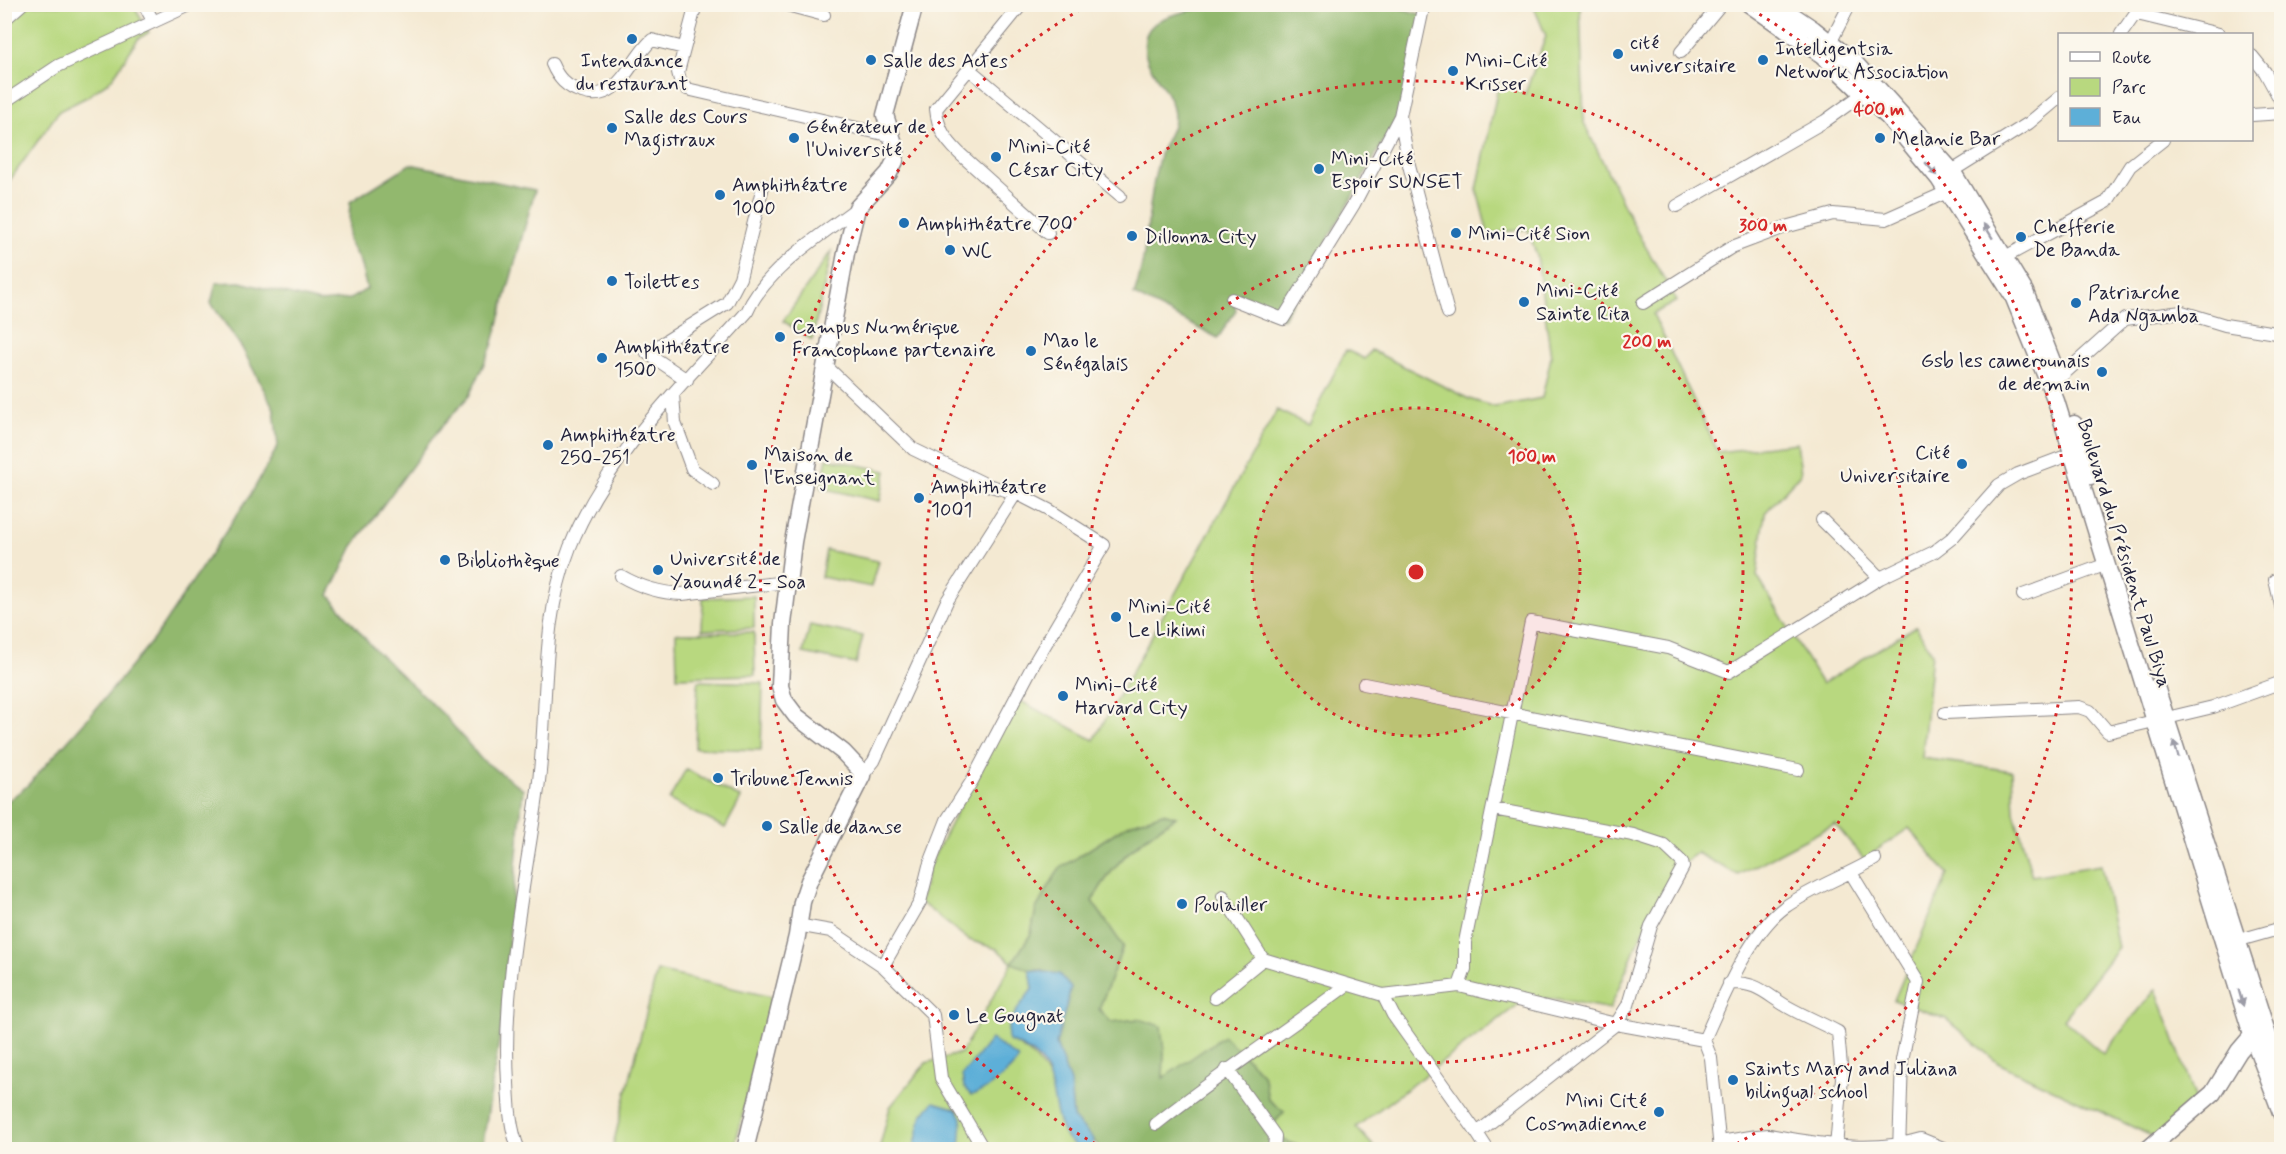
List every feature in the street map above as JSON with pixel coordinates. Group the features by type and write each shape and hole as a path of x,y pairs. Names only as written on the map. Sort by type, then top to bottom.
{"main road":[{"path":"745,1149 797,936 796,925 809,881 862,776 861,771 843,752 796,716 784,700 780,686 780,664 787,582 846,253 857,208 888,173 895,161 896,150 885,115 915,4"},
{"name":"Boulevard du Président Paul Biya","path":"1749,4 1855,63 1898,108 1952,171 2025,292 2058,378 2107,564 2236,941 2257,1030"},
{"name":"Boulevard du Président Paul Biya","path":"1776,4 1827,49 1895,126 1947,192 2013,296 2077,452 2257,1030"},
{"path":"2257,1030 2282,1079"},
{"path":"2257,1030 2282,1115"},
{"path":"2147,1149 2213,1093 2257,1030"}],"street":[{"path":"4,20 22,4"},
{"path":"144,4 153,21"},
{"path":"4,102 58,66 192,4"},
{"path":"696,4 678,72 680,80 687,89 892,136"},
{"path":"1022,4 936,109 938,125 945,139 1048,233"},
{"path":"1232,299 1282,319 1354,204 1400,116 1424,4"},
{"path":"1681,52 1722,4"},
{"path":"1827,49 1850,4"},
{"path":"786,5 824,15"},
{"path":"2122,33 2140,9 2216,33"},
{"path":"552,64 557,76 566,85 590,95 606,93 616,86 652,40 684,48"},
{"path":"2253,57 2265,72 2282,103"},
{"path":"969,69 1120,196"},
{"path":"1677,206 1825,121 1864,93"},
{"path":"1952,171 2030,123 2058,100"},
{"path":"2253,115 2282,113"},
{"path":"1400,116 1409,165 1448,313"},
{"path":"2005,257 2107,202 2130,166 2162,141"},
{"path":"687,380 647,353 727,303 741,278 763,186"},
{"path":"1643,303 1732,247 1785,227 1833,214 1886,219 1947,192"},
{"path":"519,1149 509,1112 507,1037 516,934 538,789 550,617 570,547 594,499 624,453 673,394 747,312 753,297 809,244 857,208"},
{"path":"2058,378 2125,318 2182,312 2225,325 2281,334"},
{"path":"827,367 913,449 987,484 1016,493 1049,510 1104,545 1032,667 972,781 947,820 929,866 920,902 883,966"},
{"path":"673,394 675,423 692,469 713,484"},
{"path":"1460,986 1464,969 1465,942 1531,622 1668,648 1729,672 1880,578 1920,560 1943,546 1999,485 2018,474 2077,452"},
{"path":"862,776 874,761 946,601 1016,493"},
{"path":"1822,520 1880,578"},
{"path":"2023,595 2107,564"},
{"path":"621,576 634,583 668,593 682,594 787,582"},
{"path":"2275,580 2282,610"},
{"path":"1945,713 2079,707 2090,711 2108,732 2213,707 2282,682"},
{"path":"1364,684 1798,770"},
{"path":"1477,1133 1616,1024 1628,1005 1651,926 1683,867 1682,862 1664,845 1633,836 1493,809"},
{"path":"1875,859 1780,912 1748,951 1729,983 1704,1040 1711,1058 1720,1146 1769,1135 1836,1147 1899,1149 1922,1139 1948,1149"},
{"path":"1851,873 1918,982 1902,1060 1899,1149"},
{"path":"1223,896 1263,959 1347,986 1383,995 1460,986 1616,1024 1704,1040"},
{"path":"796,925 831,931 883,966 933,1015 941,1078 984,1149"},
{"path":"2236,941 2282,928"},
{"path":"1215,998 1263,959"},
{"path":"1729,983 1746,982 1761,988 1786,1006 1838,1032 1842,1078 1836,1147"},
{"path":"1156,1124 1227,1069 1347,986"},
{"path":"1383,995 1398,1023 1488,1149"},
{"path":"1227,1069 1275,1136 1274,1149"},
{"path":"1756,1149 1757,1136"}],"green space":[{"path":"1197,4 1387,4 1423,15 1402,109 1283,319 1233,300 1236,310 1218,338 1134,295 1143,260 1156,172 1160,155 1174,121 1168,96 1147,60 1145,40 1147,32 1158,21 1196,9"},
{"path":"5,5 133,5 149,32 138,39 112,79 87,97 59,111 5,187"},
{"path":"1533,5 1580,5 1584,123 1637,232 1677,301 1653,314 1718,452 1797,443 1801,473 1765,513 1757,576 1822,684 1916,626 1932,653 1922,758 2012,771 2014,812 2032,876 2101,865 2118,948 2063,1019 2103,1054 2156,989 2198,1105 2158,1139 1998,1063 1946,1019 1894,1000 1948,874 1909,828 1864,859 1835,824 1738,875 1697,853 1675,869 1637,944 1610,1009 1558,999 1527,998 1356,1127 1376,1149 1306,1149 1264,1132 1284,1112 1268,1099 1263,1074 1163,1078 1164,1051 1139,1019 1111,1023 1099,1009 1123,946 1092,901 1128,853 1176,817 1163,813 1127,825 1059,869 1036,909 1031,934 1013,962 1030,970 1033,988 1010,1024 1009,1041 1022,1048 1041,1065 1076,1138 1084,1149 879,1150 890,1107 926,1063 961,1053 1012,963 997,949 969,940 920,902 929,866 1015,698 1094,740 1277,410 1308,425 1346,350 1365,359 1371,350 1469,399 1495,407 1542,398 1551,357 1537,256 1528,229 1488,234 1477,190 1499,82 1525,94 1546,36"},
{"path":"410,164 535,190 492,346 469,396 437,432 353,546 329,595 375,650 445,716 481,759 523,789 501,1028 482,1149 5,1150 5,803 27,786 96,709 156,636 251,494 278,446 274,409 242,348 211,303 216,283 240,282 320,302 350,299 367,289 360,262 348,240 350,202"},
{"path":"832,250 812,340 783,321"},
{"path":"827,458 886,471 880,501 821,488"},
{"path":"826,550 878,561 871,587 821,577"},
{"path":"754,596 754,628 702,630 703,598"},
{"path":"810,625 863,636 856,664 803,653"},
{"path":"754,632 755,675 677,677 676,633"},
{"path":"698,681 763,683 761,750 695,748"},
{"path":"686,769 741,798 725,828 669,800"},
{"path":"1163,813 1176,817 1138,844 1119,862 1092,901 1123,946 1099,1009 1111,1022 1139,1019 1161,1026 1164,1051 1163,1078 1224,1036 1263,1074 1268,1099 1284,1112 1265,1133 1306,1149 1101,1149 1073,1118 1070,1083 1056,1044 1071,988 1042,970 1030,970 1012,963 1031,934 1036,909 1059,869 1127,825"},
{"path":"657,971 772,997 734,1149 612,1149"}],"water":[{"path":"1030,970 1059,974 1071,988 1056,1044 1070,1083 1073,1118 1093,1139 1092,1149 1078,1147 1062,1131 1045,1068 1034,1055 1009,1041 1011,1021 1033,988"},
{"path":"991,1039 1019,1059 997,1081 977,1094 971,1095 964,1087 962,1075"},
{"path":"934,1102 957,1109 962,1118 960,1149 918,1149 915,1144 922,1115"}],"place":[{"name":"Intendance du restaurant","path":"632,39"},
{"name":"cité universitaire","path":"1618,54"},
{"name":"Salle des Actes","path":"871,60"},
{"name":"Intelligentsia Network Association","path":"1763,60"},
{"name":"Mini-Cité Krisser","path":"1453,71"},
{"name":"Salle des Cours Magistraux","path":"612,128"},
{"name":"Générateur de l'Université","path":"794,138"},
{"name":"Melanie Bar","path":"1880,138"},
{"name":"Mini-Cité César City","path":"996,157"},
{"name":"Mini-Cité Espoir SUNSET","path":"1319,169"},
{"name":"Amphithéatre 1000","path":"720,195"},
{"name":"Amphithéatre 700","path":"904,223"},
{"name":"Mini-Cité Sion","path":"1456,233"},
{"name":"Dillonna City","path":"1132,236"},
{"name":"Chefferie De Banda","path":"2021,237"},
{"name":"WC","path":"950,250"},
{"name":"Toilettes","path":"612,281"},
{"name":"Mini-Cité Sainte Rita","path":"1524,302"},
{"name":"Patriarche Ada Ngamba","path":"2076,303"},
{"name":"Campus Numérique Francophone partenaire","path":"780,337"},
{"name":"Mao le Sénégalais","path":"1031,351"},
{"name":"Amphithéatre 1500","path":"602,358"},
{"name":"Gsb les camerounais de demain","path":"2102,372"},
{"name":"Amphithéatre 250-251","path":"548,445"},
{"name":"Cité Universitaire","path":"1962,464"},
{"name":"Maison de l'Enseignant","path":"752,465"},
{"name":"Amphithéatre 1001","path":"919,498"},
{"name":"Bibliothèque","path":"445,560"},
{"name":"Université de Yaoundé 2 - Soa","path":"658,570"},
{"name":"Mini-Cité Le Likimi","path":"1116,617"},
{"name":"Mini-Cité Harvard City","path":"1063,696"},
{"name":"Tribune Tennis","path":"718,778"},
{"name":"Salle de danse","path":"767,826"},
{"name":"Poulailler","path":"1182,904"},
{"name":"Le Gougnat","path":"954,1015"},
{"name":"Saints Mary and Juliana bilingual school","path":"1733,1080"},
{"name":"Mini Cité Cosmadienne","path":"1659,1112"}]}
